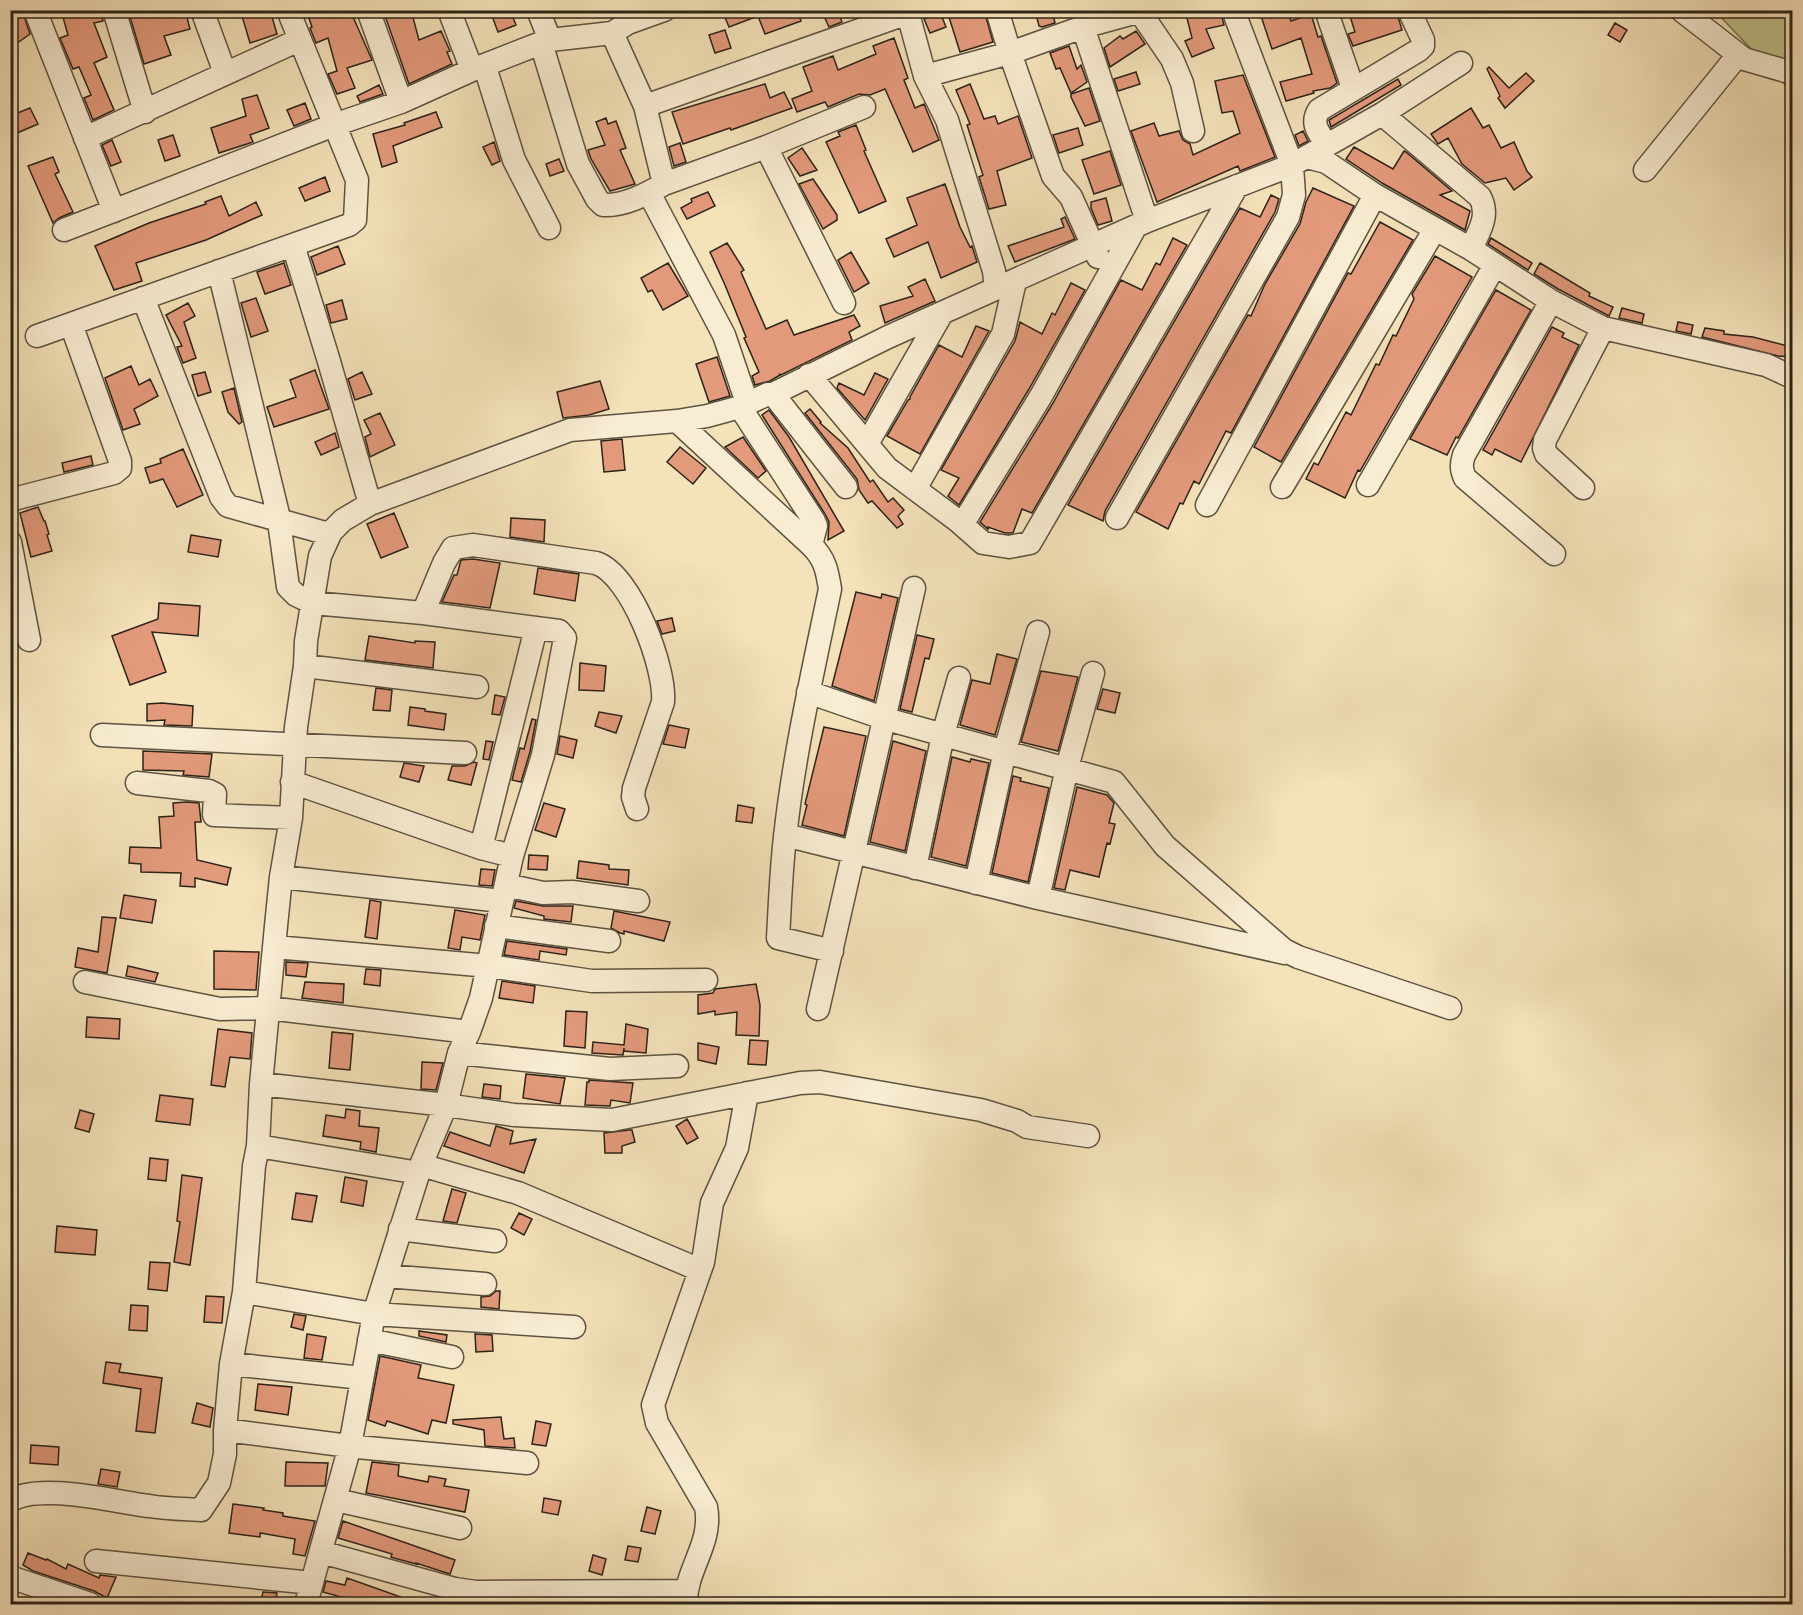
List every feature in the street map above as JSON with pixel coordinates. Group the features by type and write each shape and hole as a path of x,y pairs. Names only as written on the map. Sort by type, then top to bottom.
{"street":[{"path":"35,10 114,211"},
{"path":"114,10 145,112"},
{"path":"202,10 225,73"},
{"path":"37,336 349,225 355,220 358,183 288,10"},
{"path":"368,10 401,102"},
{"path":"449,10 478,68 514,160 549,228"},
{"path":"538,10 578,164 603,206 615,206 864,107"},
{"path":"64,230 334,125 401,102 545,42 664,10"},
{"path":"997,10 1053,176 1071,197 1106,279"},
{"path":"1117,518 1288,217 1294,195 1299,161 1233,10"},
{"path":"1326,10 1353,88"},
{"path":"1327,145 1315,126 1315,116 1319,110 1423,46 1423,40 1409,10"},
{"path":"1681,10 1738,55 1789,72"},
{"path":"925,76 1010,53 1083,27 1142,11 1172,59 1182,83 1193,131"},
{"path":"645,106 908,12 925,76 947,120 994,271 1005,285 1003,334 915,489"},
{"path":"621,22 645,106 656,188 724,334 744,405 814,521 816,526 811,545"},
{"path":"958,521 966,519 1041,396 1106,279 1141,224 1083,27"},
{"path":"85,138 299,40"},
{"path":"1645,170 1738,55"},
{"path":"10,1501 32,1494 59,1493 152,1507 201,1510 219,1483 225,1454 231,1364 244,1292 268,1008 281,877 291,818 296,727 305,666 306,641 320,556 329,534 343,520 370,504 570,430 677,421 707,416 773,394 942,313 1093,245 1299,161 1382,114 1461,63"},
{"path":"1382,114 1480,197 1485,207 1485,215 1471,249"},
{"path":"766,147 844,303"},
{"path":"1299,161 1326,162 1375,195 1471,249 1551,302 1603,328 1766,365 1792,376"},
{"path":"809,375 887,468 984,543 1009,547 1030,543 1237,186"},
{"path":"1208,505 1375,195"},
{"path":"1282,487 1435,229"},
{"path":"293,245 370,504"},
{"path":"1368,485 1495,265"},
{"path":"96,1561 308,1599 350,1446 374,1314 420,1169 446,1105 459,1053 469,1032 489,966 512,856 543,754 565,638 559,631 423,613 313,603 291,592 288,586 279,520 219,271"},
{"path":"143,298 221,497 228,506 329,534"},
{"path":"1551,302 1464,455 1461,471 1465,478 1554,554"},
{"path":"867,444 942,313"},
{"path":"10,500 114,472 120,468 120,461 71,324"},
{"path":"1583,488 1546,454 1545,440 1603,328"},
{"path":"773,394 846,487"},
{"path":"677,421 822,556 830,589 808,692 785,835 778,938 832,951"},
{"path":"10,542 28,640"},
{"path":"423,613 444,563 453,548 473,545 596,563 606,567 628,593 653,645 663,693 663,702 634,788 633,797 637,809"},
{"path":"818,1009 915,588"},
{"path":"481,849 537,628"},
{"path":"976,883 1005,751 1038,632"},
{"path":"305,666 477,687"},
{"path":"1038,898 1067,768 1093,673"},
{"path":"915,868 943,735 959,678"},
{"path":"808,692 885,719 1114,782 1165,846 1290,953"},
{"path":"102,735 465,753"},
{"path":"292,782 481,849 512,856"},
{"path":"137,783 209,791 215,794 214,815 291,818"},
{"path":"785,835 1038,898 1290,953 1450,1008"},
{"path":"281,877 504,893 572,892 638,901"},
{"path":"496,926 609,941"},
{"path":"274,947 489,966 592,981 706,980"},
{"path":"86,982 220,1009 268,1008 469,1032"},
{"path":"459,1053 610,1069 677,1066"},
{"path":"261,1084 520,1115 612,1120 800,1083 820,1082 981,1110 1027,1126 1088,1136"},
{"path":"321,1552 455,1589 476,1592 686,1598 706,1536 708,1518 706,1507 657,1423 653,1405 700,1270 711,1203 737,1148 747,1094"},
{"path":"258,1146 420,1169 525,1196 700,1270"},
{"path":"400,1229 495,1242"},
{"path":"386,1276 485,1284"},
{"path":"244,1292 374,1314 574,1327"},
{"path":"369,1340 452,1357"},
{"path":"231,1364 362,1378"},
{"path":"225,1430 350,1446 526,1463"},
{"path":"336,1500 460,1528"},
{"path":"10,1577 90,1605"}],"green space":[{"path":"1715,11 1792,11 1792,92"}],"building":[{"path":"10,10 22,10 30,34 10,48"},
{"path":"61,10 101,10 103,21 94,23 107,57 94,63 114,110 93,120 84,98 91,95 79,67 73,69 60,38 68,35"},
{"path":"128,10 185,10 190,29 164,36 171,55 144,64"},
{"path":"258,10 270,10 277,34 250,43 242,16"},
{"path":"306,10 350,10 372,60 347,68 355,88 337,94 328,74 337,71 328,38 316,43"},
{"path":"383,10 411,10 419,40 441,31 450,51 447,52 452,64 409,84"},
{"path":"510,10 516,25 498,32 492,16"},
{"path":"736,10 797,10 801,21 765,34 758,16 729,27 724,15"},
{"path":"837,10 842,22 829,27 824,16"},
{"path":"960,10 984,10 993,42 960,52 948,14"},
{"path":"1035,10 1052,10 1055,23 1039,26"},
{"path":"1185,10 1220,10 1224,25 1206,29 1214,48 1192,57 1185,41 1192,38"},
{"path":"1259,10 1287,10 1291,21 1311,14 1337,83 1330,88 1313,91 1314,93 1286,101 1280,82 1312,74 1301,38 1272,49"},
{"path":"1348,10 1396,10 1402,30 1353,46 1348,34 1355,32"},
{"path":"940,12 946,27 930,33 924,19"},
{"path":"1615,23 1627,30 1620,42 1608,35"},
{"path":"725,30 731,48 715,53 709,35"},
{"path":"1136,31 1145,44 1110,67 1104,48 1120,36 1123,39"},
{"path":"894,38 908,78 904,80 915,108 924,104 939,140 913,152 885,89 870,95 859,94 828,107 825,102 797,112 792,99 812,91 803,67 833,56 838,70 876,54 873,46"},
{"path":"1069,46 1077,69 1081,65 1087,82 1071,93 1060,68 1056,69 1050,53"},
{"path":"1489,67 1509,88 1526,73 1534,81 1505,108 1498,98 1500,96 1487,69"},
{"path":"1136,72 1140,84 1118,91 1114,79"},
{"path":"1243,75 1275,157 1240,171 1238,166 1157,202 1131,131 1154,123 1159,136 1179,131 1183,140 1190,144 1193,155 1240,133 1233,111 1222,113 1215,81"},
{"path":"1398,79 1401,85 1331,127 1329,120"},
{"path":"765,84 770,98 784,92 792,108 683,144 672,112"},
{"path":"970,84 984,119 995,116 998,124 1018,116 1032,158 997,171 1006,205 989,209 979,177 983,175 967,125 970,124 956,90"},
{"path":"379,85 383,94 360,102 357,96"},
{"path":"1089,88 1100,121 1085,126 1071,94"},
{"path":"257,95 269,128 250,135 253,142 219,153 211,128 246,116 242,99"},
{"path":"305,103 311,119 294,126 287,110"},
{"path":"30,108 38,124 10,136 10,116"},
{"path":"1471,108 1483,128 1489,125 1501,148 1514,142 1532,177 1514,190 1506,178 1485,183 1462,164 1448,138 1438,144 1431,134"},
{"path":"436,112 442,127 393,146 397,162 382,167 373,134 405,125 404,123"},
{"path":"606,118 608,124 616,121 626,148 620,150 635,184 610,191 588,150 605,145 596,122"},
{"path":"856,125 866,150 864,151 886,201 859,213 826,142 840,136 838,132"},
{"path":"1078,128 1083,145 1059,153 1053,135"},
{"path":"1303,131 1308,141 1299,146 1295,135"},
{"path":"173,135 180,156 165,161 158,140"},
{"path":"112,140 121,162 111,166 102,145"},
{"path":"494,142 500,161 492,165 483,147"},
{"path":"680,143 686,162 674,166 669,147"},
{"path":"1354,147 1393,169 1404,151 1406,152 1452,191 1440,195 1470,211 1465,230 1382,183 1346,159"},
{"path":"802,148 817,170 800,176 788,158"},
{"path":"1110,151 1121,185 1094,194 1082,160"},
{"path":"53,157 59,172 55,174 73,212 53,223 28,166"},
{"path":"559,159 564,171 550,176 546,164"},
{"path":"325,177 330,191 305,201 299,188"},
{"path":"813,179 837,215 837,220 823,229 799,184"},
{"path":"945,184 960,227 970,247 972,246 977,262 941,278 928,242 894,257 886,239 917,225 907,198"},
{"path":"1313,188 1354,206 1231,433 1226,431 1199,484 1194,481 1183,504 1180,503 1168,529 1136,512 1248,315 1251,316 1265,284 1300,224 1306,202"},
{"path":"708,192 715,206 687,219 681,208 692,202 691,199"},
{"path":"1271,195 1279,199 1275,212 1105,511 1103,521 1068,505 1240,208 1260,217"},
{"path":"221,196 229,216 256,202 262,215 206,240 136,263 142,281 114,290 95,246 149,223 206,204 205,202"},
{"path":"1106,198 1112,221 1098,225 1091,202"},
{"path":"1065,217 1075,239 1015,262 1008,246 1064,227 1061,219"},
{"path":"1380,222 1413,240 1281,462 1254,447 1348,273 1351,274"},
{"path":"1173,238 1187,245 1032,513 1022,509 1013,533 1005,533 988,527 988,529 980,522 1053,403 1121,280 1142,290 1156,263 1160,265"},
{"path":"1491,238 1532,263 1528,270 1488,244"},
{"path":"727,243 744,270 741,272 766,329 787,320 794,335 854,315 860,326 849,332 852,340 779,374 770,381 755,385 752,376 759,372 710,252"},
{"path":"338,246 345,264 317,275 311,257"},
{"path":"851,252 869,283 854,292 838,260"},
{"path":"1435,256 1472,277 1360,471 1358,470 1345,498 1306,479 1314,463 1318,465 1346,412 1351,415 1376,364 1379,365 1393,335 1396,336 1414,299 1412,294"},
{"path":"284,263 291,285 265,294 257,272"},
{"path":"668,263 688,296 663,310 652,290 648,292 641,278"},
{"path":"1540,263 1590,293 1589,296 1613,307 1609,316 1534,274"},
{"path":"925,279 935,301 885,323 880,306 913,296 908,287"},
{"path":"1071,283 1085,290 959,505 948,496 959,478 941,470 1015,341 1020,322 1042,334 1052,313 1055,315"},
{"path":"1496,290 1531,310 1447,455 1410,439"},
{"path":"256,298 268,331 251,337 241,303"},
{"path":"342,300 347,319 331,323 326,305"},
{"path":"188,303 195,316 184,322 196,358 183,363 177,347 182,346 166,315"},
{"path":"1622,308 1644,314 1642,323 1619,318"},
{"path":"1678,322 1693,325 1691,334 1676,331"},
{"path":"976,326 989,331 920,454 887,436 939,345 962,357"},
{"path":"1552,327 1564,333 1562,337 1579,345 1521,462 1495,449 1492,455 1483,450"},
{"path":"1705,328 1724,331 1724,334 1753,337 1792,347 1792,357 1778,356 1702,337"},
{"path":"717,357 730,396 709,402 696,364"},
{"path":"131,366 139,385 150,379 158,396 134,409 140,424 123,430 105,378"},
{"path":"315,370 329,409 274,427 267,407 296,397 290,380"},
{"path":"205,372 211,392 198,396 192,375"},
{"path":"362,372 372,394 355,400 348,379"},
{"path":"875,373 888,379 865,420 837,388 839,383 864,395"},
{"path":"600,381 609,409 589,415 563,418 557,392"},
{"path":"234,388 242,422 239,424 228,412 222,392"},
{"path":"810,409 820,423 848,448 870,482 873,480 888,502 893,498 904,510 898,516 903,524 897,528 872,501 868,503 859,490 857,479 805,413"},
{"path":"769,410 789,437 844,531 828,540 829,522 825,514 762,415"},
{"path":"380,413 395,445 370,457 365,437 371,434 364,420"},
{"path":"335,433 339,447 321,455 315,442"},
{"path":"743,437 766,471 758,478 725,447"},
{"path":"622,439 625,470 604,472 601,441"},
{"path":"680,447 706,468 693,484 667,462"},
{"path":"183,449 203,495 177,507 163,479 150,483 145,468 161,463 160,459"},
{"path":"91,456 93,465 64,472 62,463"},
{"path":"38,507 45,521 52,551 31,557 20,513"},
{"path":"394,513 408,547 381,558 367,524"},
{"path":"511,518 545,520 544,542 510,537"},
{"path":"191,535 221,540 218,557 188,552"},
{"path":"473,559 500,563 490,608 442,602 454,575 457,575 461,560"},
{"path":"538,568 579,574 575,601 534,594"},
{"path":"856,592 881,598 882,594 898,598 874,701 832,686"},
{"path":"159,603 200,606 198,636 152,632 166,672 130,685 112,636 158,619"},
{"path":"672,618 675,631 662,634 657,621"},
{"path":"917,635 934,639 929,659 925,658 912,712 900,709"},
{"path":"369,636 415,643 415,641 435,642 433,668 365,660"},
{"path":"997,654 1017,659 995,735 960,725 972,680 990,684"},
{"path":"580,663 606,666 604,691 579,690"},
{"path":"1041,671 1078,677 1058,751 1021,742"},
{"path":"376,688 392,690 390,711 373,710"},
{"path":"1103,689 1120,693 1115,713 1097,709"},
{"path":"495,695 505,697 500,715 492,714"},
{"path":"147,704 193,706 192,726 164,725 165,720 147,721"},
{"path":"410,707 446,714 444,730 408,725"},
{"path":"599,712 622,716 616,733 595,726"},
{"path":"532,719 536,720 521,782 512,780 520,748 524,749"},
{"path":"669,725 689,729 685,748 663,744"},
{"path":"824,727 866,736 844,836 802,825"},
{"path":"560,736 577,740 573,758 557,754"},
{"path":"486,741 493,742 489,760 483,759"},
{"path":"893,741 926,751 905,851 870,842"},
{"path":"143,751 212,754 209,777 183,775 184,771 143,770"},
{"path":"952,757 970,762 971,759 989,763 966,866 931,857"},
{"path":"404,763 424,766 419,782 400,777"},
{"path":"477,763 471,785 448,780 452,766 465,766"},
{"path":"1013,776 1021,778 1020,781 1049,788 1028,882 992,873"},
{"path":"1077,787 1107,795 1114,803 1109,823 1115,824 1110,844 1107,843 1099,877 1070,870 1065,890 1054,888"},
{"path":"173,803 199,803 201,822 195,822 197,860 231,868 227,885 195,878 195,887 180,886 181,873 141,872 141,864 129,863 130,847 161,848 159,817 174,816"},
{"path":"544,803 565,809 556,837 535,830"},
{"path":"738,805 754,808 752,823 736,821"},
{"path":"529,855 548,856 547,870 528,869"},
{"path":"579,861 609,865 609,869 629,870 628,885 577,878"},
{"path":"481,869 495,870 492,886 479,885"},
{"path":"124,895 156,900 152,923 120,918"},
{"path":"370,900 381,902 377,939 365,937"},
{"path":"516,901 543,906 573,906 571,922 544,919 544,916 514,908"},
{"path":"455,910 485,915 480,940 462,937 460,950 448,948"},
{"path":"614,911 670,922 664,941 624,931 624,934 611,928"},
{"path":"102,917 116,918 107,973 75,967 78,948 98,952"},
{"path":"507,941 567,949 566,955 540,951 539,960 504,955"},
{"path":"214,951 259,952 256,990 214,989"},
{"path":"286,962 308,963 306,977 286,975"},
{"path":"128,966 158,973 155,982 126,976"},
{"path":"366,969 381,970 380,986 364,984"},
{"path":"502,981 535,986 533,1003 499,998"},
{"path":"305,982 344,984 343,1003 302,998"},
{"path":"756,984 760,1005 759,1036 736,1035 737,1012 715,1015 715,1011 698,1014 698,995 713,993 715,989"},
{"path":"566,1011 587,1012 585,1048 564,1046"},
{"path":"87,1017 120,1019 119,1039 86,1037"},
{"path":"626,1024 648,1029 646,1053 624,1051 624,1048 623,1055 592,1053 593,1042 624,1045"},
{"path":"218,1029 252,1033 250,1059 230,1057 225,1087 211,1085"},
{"path":"332,1032 353,1034 350,1070 329,1068"},
{"path":"750,1040 768,1041 766,1065 748,1064"},
{"path":"698,1043 719,1047 716,1064 698,1060"},
{"path":"422,1062 443,1063 436,1090 421,1089"},
{"path":"526,1074 565,1078 560,1104 523,1098"},
{"path":"589,1080 633,1083 630,1103 611,1100 610,1106 585,1105"},
{"path":"484,1084 501,1086 500,1099 482,1097"},
{"path":"160,1095 193,1099 190,1125 156,1121"},
{"path":"346,1109 360,1111 359,1126 379,1128 376,1152 360,1149 361,1142 323,1136 326,1115 345,1118"},
{"path":"80,1110 94,1114 89,1132 75,1128"},
{"path":"687,1119 698,1138 687,1144 676,1126"},
{"path":"496,1126 513,1131 510,1144 536,1139 524,1173 444,1146 450,1132 490,1146"},
{"path":"632,1130 635,1142 622,1146 622,1153 605,1153 604,1133"},
{"path":"150,1158 168,1160 166,1181 148,1179"},
{"path":"182,1175 202,1178 190,1265 174,1262 180,1222 177,1221"},
{"path":"345,1177 367,1181 363,1206 341,1202"},
{"path":"452,1189 466,1193 457,1223 443,1221"},
{"path":"296,1193 317,1196 312,1222 292,1219"},
{"path":"519,1213 532,1219 524,1235 511,1228"},
{"path":"57,1226 97,1230 95,1255 55,1252"},
{"path":"150,1262 170,1263 167,1291 148,1289"},
{"path":"500,1291 499,1309 481,1307 481,1297 490,1296"},
{"path":"206,1296 224,1297 222,1323 204,1322"},
{"path":"131,1305 148,1306 147,1331 129,1330"},
{"path":"294,1314 306,1316 303,1330 291,1327"},
{"path":"419,1331 447,1335 446,1342 419,1336"},
{"path":"307,1334 326,1337 322,1360 304,1358"},
{"path":"475,1334 492,1335 493,1351 476,1352"},
{"path":"380,1356 421,1365 418,1378 454,1385 446,1423 432,1420 428,1434 387,1421 385,1426 368,1420"},
{"path":"106,1362 121,1364 119,1372 162,1378 155,1433 136,1431 141,1389 103,1383"},
{"path":"258,1384 292,1387 288,1415 255,1410"},
{"path":"197,1403 213,1408 210,1427 192,1423"},
{"path":"501,1417 504,1439 514,1438 515,1448 485,1446 484,1430 453,1424 453,1420"},
{"path":"536,1421 551,1424 546,1446 532,1444"},
{"path":"31,1445 59,1447 58,1465 30,1463"},
{"path":"286,1462 328,1463 325,1486 285,1486"},
{"path":"372,1462 399,1465 398,1476 428,1482 429,1476 446,1479 444,1486 469,1490 465,1512 366,1493"},
{"path":"101,1469 120,1472 117,1487 98,1484"},
{"path":"544,1498 561,1501 558,1515 542,1512"},
{"path":"233,1504 264,1508 263,1510 283,1513 283,1516 315,1521 305,1556 293,1554 295,1539 260,1533 260,1537 229,1533"},
{"path":"647,1507 661,1511 655,1534 641,1531"},
{"path":"343,1521 455,1560 450,1574 394,1558 391,1557 392,1554 338,1538"},
{"path":"628,1546 641,1548 638,1562 625,1560"},
{"path":"28,1553 47,1559 66,1569 68,1564 99,1578 100,1575 116,1577 107,1598 94,1591 33,1571 23,1565"},
{"path":"593,1555 606,1559 602,1575 589,1571"},
{"path":"347,1578 415,1602 415,1605 370,1605 323,1592 326,1581 345,1585"},
{"path":"263,1592 277,1593 275,1605 260,1605"}]}
